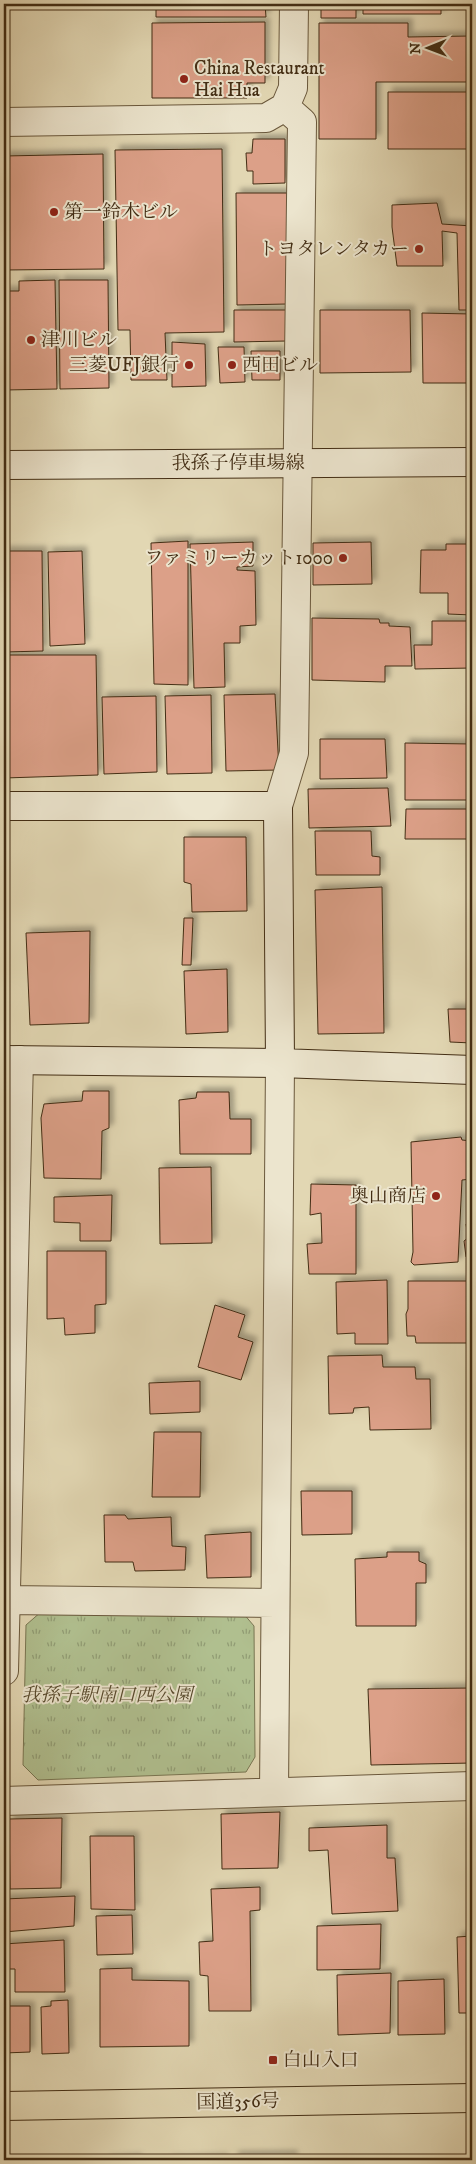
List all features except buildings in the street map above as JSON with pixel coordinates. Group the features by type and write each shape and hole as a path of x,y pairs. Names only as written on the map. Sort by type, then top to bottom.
{"highway":[{"name":"国道356号","path":"4,2106 472,2098"}],"street":[{"path":"4,122 266,118 285,107 293,88 294,4"},
{"path":"274,1792 280,1063 278,806 294,754 302,122 285,107"},
{"name":"我孫子停車場線","path":"4,465 472,462"},
{"path":"4,806 278,806"},
{"path":"4,1671 11,1060 280,1063 472,1070"},
{"path":"5,1600 275,1603"},
{"path":"4,1801 472,1786"}],"green space":[{"name":"我孫子駅南口西公園","path":"42,1611 243,1613 254,1626 255,1757 246,1772 38,1780 23,1765 26,1625"}],"place":[{"name":"China Restaurant Hai Hua","path":"184,79"},
{"name":"第一鈴木ビル","path":"54,212"},
{"name":"トヨタレンタカー","path":"419,249"},
{"name":"津川ビル","path":"31,340"},
{"name":"三菱UFJ銀行","path":"189,365"},
{"name":"西田ビル","path":"232,365"},
{"name":"ファミリーカット1000","path":"343,558"},
{"name":"奥山商店","path":"436,1196"},
{"name":"白山入口","path":"273,2060"}]}
